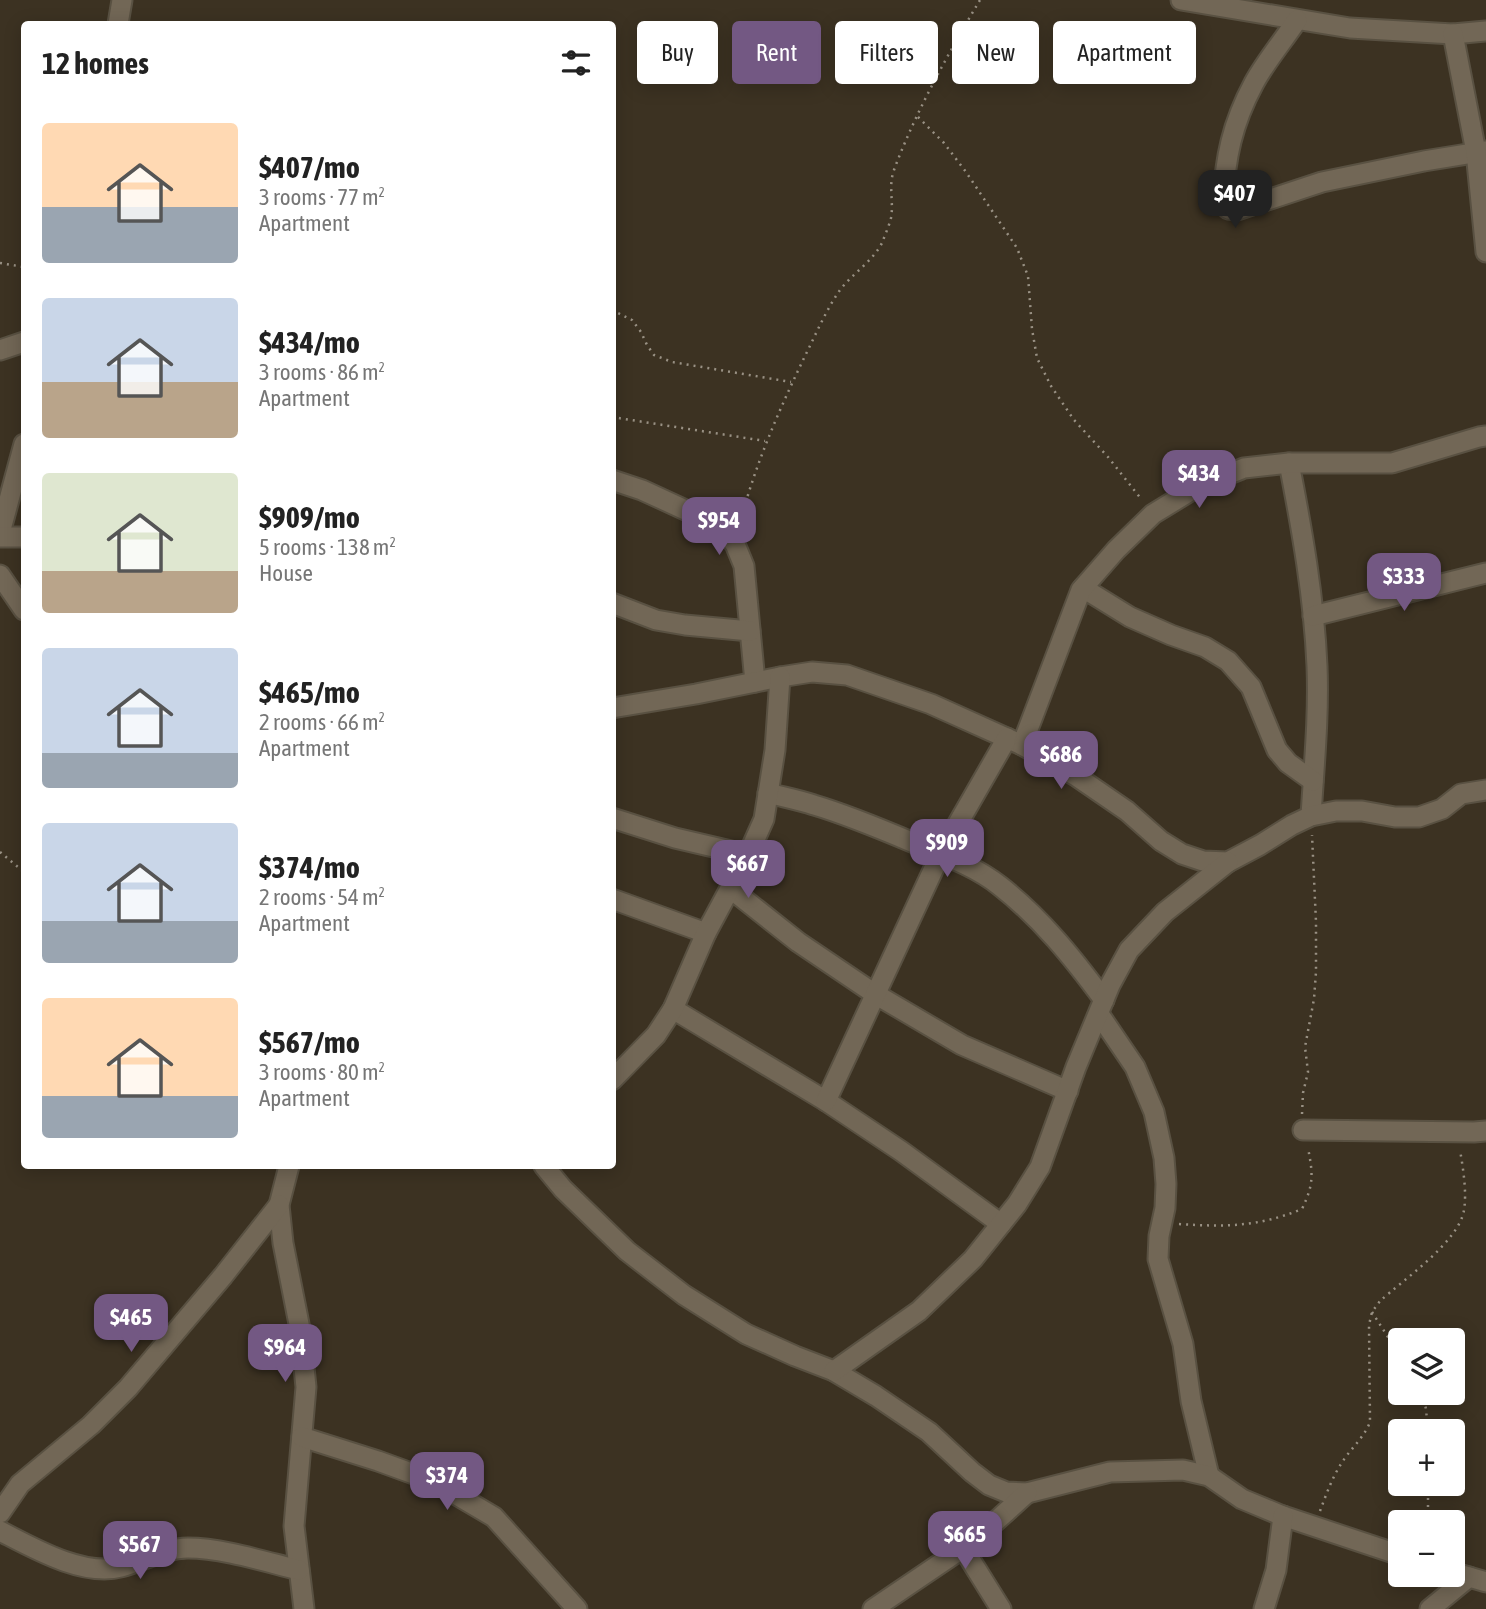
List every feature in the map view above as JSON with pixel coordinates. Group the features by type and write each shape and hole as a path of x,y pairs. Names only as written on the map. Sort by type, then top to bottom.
{"street":[{"path":"118,21 122,0"},
{"path":"1181,0 1350,28 1454,34 1486,31"},
{"path":"1297,20 1255,82 1235,124 1225,164 1223,203 1228,209 1237,210 1322,182 1481,151"},
{"path":"1454,34 1481,151 1486,252"},
{"path":"0,350 21,343"},
{"path":"826,1101 941,853 1014,742 1083,587 1116,550 1153,514 1197,487 1244,468 1289,463 1392,463 1486,436"},
{"path":"21,455 0,535 21,537"},
{"path":"1289,463 1303,535 1314,616 1317,667 1311,816"},
{"path":"616,481 642,490 718,525 735,544 744,566 755,682"},
{"path":"1314,616 1486,573"},
{"path":"0,575 21,606"},
{"path":"1083,587 1130,617 1205,647 1228,661 1251,687 1277,750 1288,763 1313,781"},
{"path":"616,605 656,620 750,631"},
{"path":"616,707 812,672 847,675 931,704 1014,742 1076,776 1182,854 1203,861 1228,862"},
{"path":"616,1071 656,1035 673,1009 706,933 731,889 764,818 775,750 779,677"},
{"path":"834,1371 919,1311 973,1259 1017,1204 1040,1167 1076,1067 1110,985 1129,950 1165,912 1228,862 1311,816 1336,811 1362,811 1395,817 1419,817 1442,808 1461,794 1486,790"},
{"path":"768,793 859,820 971,868 999,885 1046,928 1076,963 1135,1067 1154,1112 1164,1157 1166,1184 1158,1259 1183,1344 1191,1401 1209,1476"},
{"path":"616,819 675,838 748,855"},
{"path":"731,889 798,942 875,994 962,1045 1068,1091"},
{"path":"616,901 706,933"},
{"path":"673,1009 826,1101 901,1151 1001,1224"},
{"path":"1303,1130 1486,1131"},
{"path":"288,1169 279,1205 283,1243 300,1329 306,1387 294,1526 304,1609"},
{"path":"546,1169 563,1189 627,1251 684,1296 746,1334 834,1371 876,1396 929,1432 989,1485 1006,1492 1027,1493 1110,1472 1183,1470 1209,1476 1242,1499 1283,1516 1388,1551"},
{"path":"0,1513 20,1484 91,1424 128,1388 279,1205"},
{"path":"302,1437 433,1481 495,1517 578,1609"},
{"path":"873,1609 975,1540 1027,1493"},
{"path":"1264,1609 1276,1570 1283,1516"},
{"path":"0,1531 58,1558 102,1570 121,1567 154,1554 187,1548 220,1551 299,1570"},
{"path":"963,1548 1001,1609"},
{"path":"1430,1609 1469,1577"}],"path":[{"path":"735,544 748,492 766,441 792,383 840,290 877,253 891,218 890,190 893,173 918,117 980,0"},
{"path":"918,117 944,143 1017,248 1028,276 1037,358 1051,386 1074,420 1108,457 1153,514"},
{"path":"0,263 21,266"},
{"path":"616,312 632,320 654,355 672,362 792,383"},
{"path":"616,418 766,441"},
{"path":"1161,1223 1244,1225 1278,1219 1302,1209 1310,1191 1312,1174 1303,1130 1303,1093 1308,1072 1305,1047 1316,972 1311,816"},
{"path":"0,852 21,870"},
{"path":"1315,1527 1326,1494 1340,1465 1367,1431 1370,1422 1372,1312 1380,1301 1445,1244 1457,1228 1464,1211 1462,1161 1457,1132"},
{"path":"1372,1312 1388,1337"}]}
